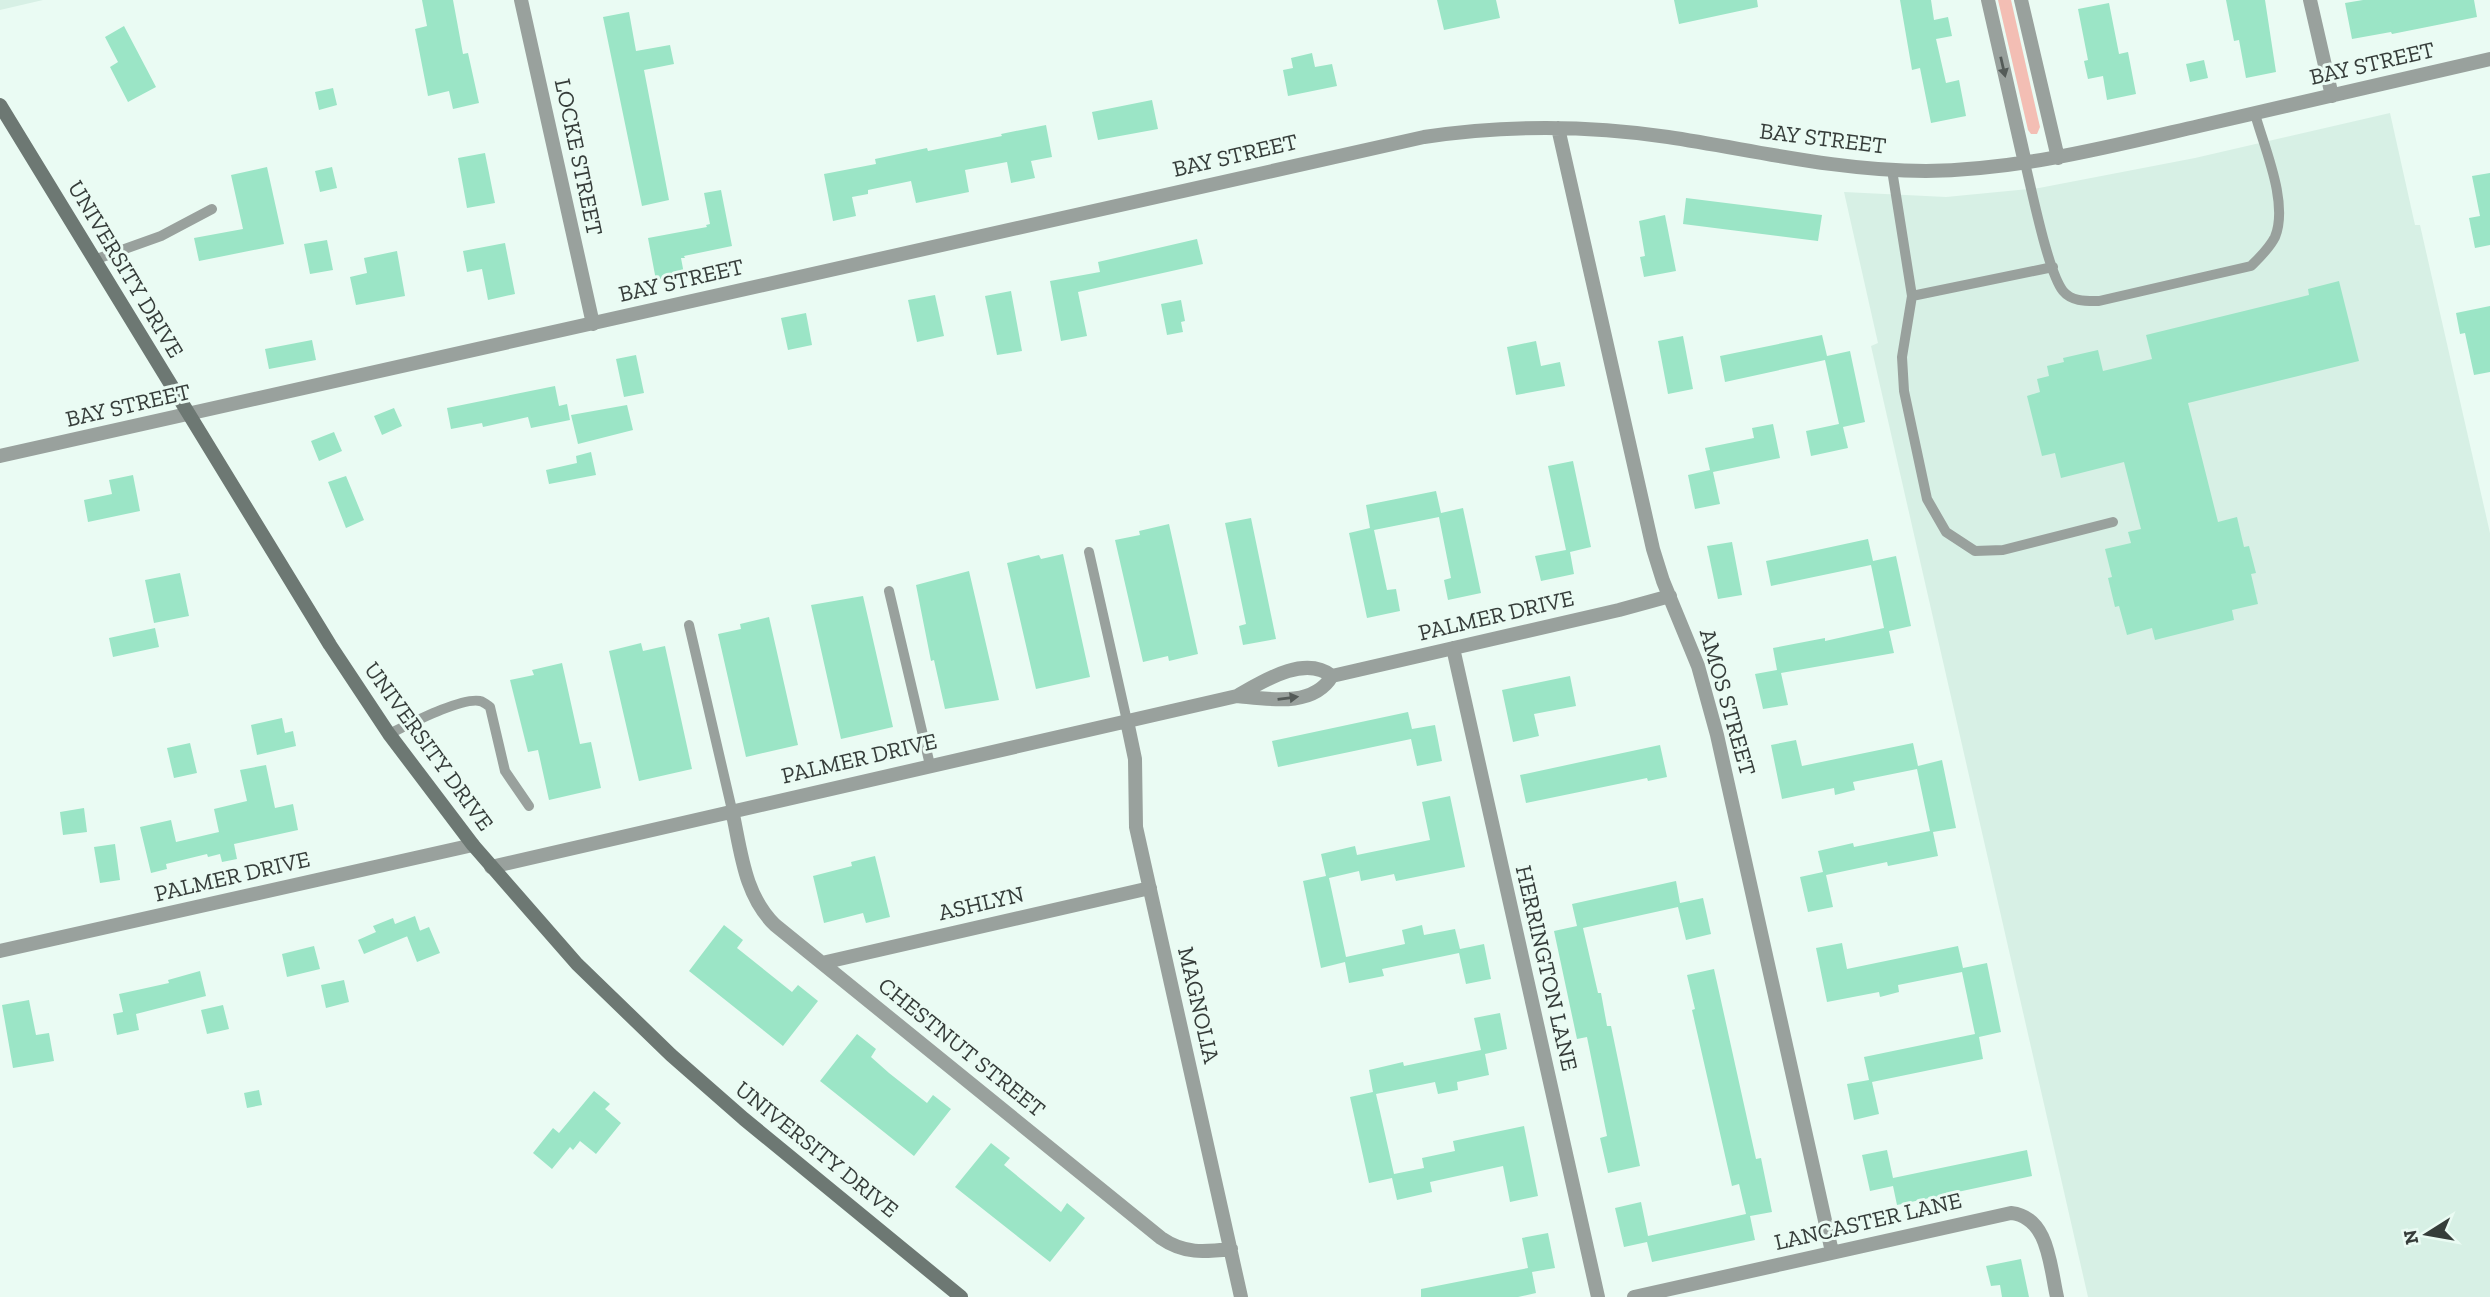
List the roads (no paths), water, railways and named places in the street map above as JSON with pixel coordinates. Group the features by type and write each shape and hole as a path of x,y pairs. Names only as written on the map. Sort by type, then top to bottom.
{"main road":[{"name":"UNIVERSITY DRIVE","path":"0,105 308,610 389,734 473,845 578,964 680,1063 953,1294"}],"street":[{"name":"LOCKE STREET","path":"521,0 593,324"},
{"path":"1988,0 2025,163"},
{"path":"2021,0 2057,158"},
{"path":"2310,0 2332,96"},
{"name":"BAY STREET","path":"0,456 1409,139 1492,130 1559,128 1638,133 1822,164 1892,170 1967,169 2057,158 2490,59"},
{"name":"AMOS STREET","path":"1559,128 1653,550 1690,642 1708,701 1832,1252"},
{"name":"PALMER DRIVE","path":"1237,696 1277,700 1298,697 1320,690 1332,676 1670,596"},
{"name":"HERRINGTON LANE","path":"1452,648 1598,1297"},
{"name":"PALMER DRIVE","path":"491,867 1237,696 1272,676 1299,669 1320,669 1332,676"},
{"name":"MAGNOLIA","path":"1127,721 1136,767 1135,821 1241,1297"},
{"name":"CHESTNUT STREET","path":"732,810 748,884 759,906 775,925 1161,1238 1187,1251 1231,1249"},
{"name":"PALMER DRIVE","path":"0,951 473,845"},
{"name":"ASHLYN","path":"822,962 1150,888"},
{"name":"LANCASTER LANE","path":"1634,1297 2008,1213 2018,1214 2033,1222 2041,1231 2057,1297"}],"lane":[{"path":"2025,163 2053,267 2064,292 2079,301 2099,301 2251,266 2264,254 2275,235 2279,209 2275,183 2255,114"},
{"path":"1892,170 1912,296 1902,358 1904,391 1927,499 1946,532 1975,551 2003,551 2113,522"},
{"path":"94,260 161,236 212,209"},
{"path":"1912,296 2053,267"},
{"path":"1089,552 1127,721"},
{"path":"889,591 930,765"},
{"path":"689,625 732,810"},
{"path":"389,734 438,712 467,702 481,701 490,707 505,771 529,806"}]}
